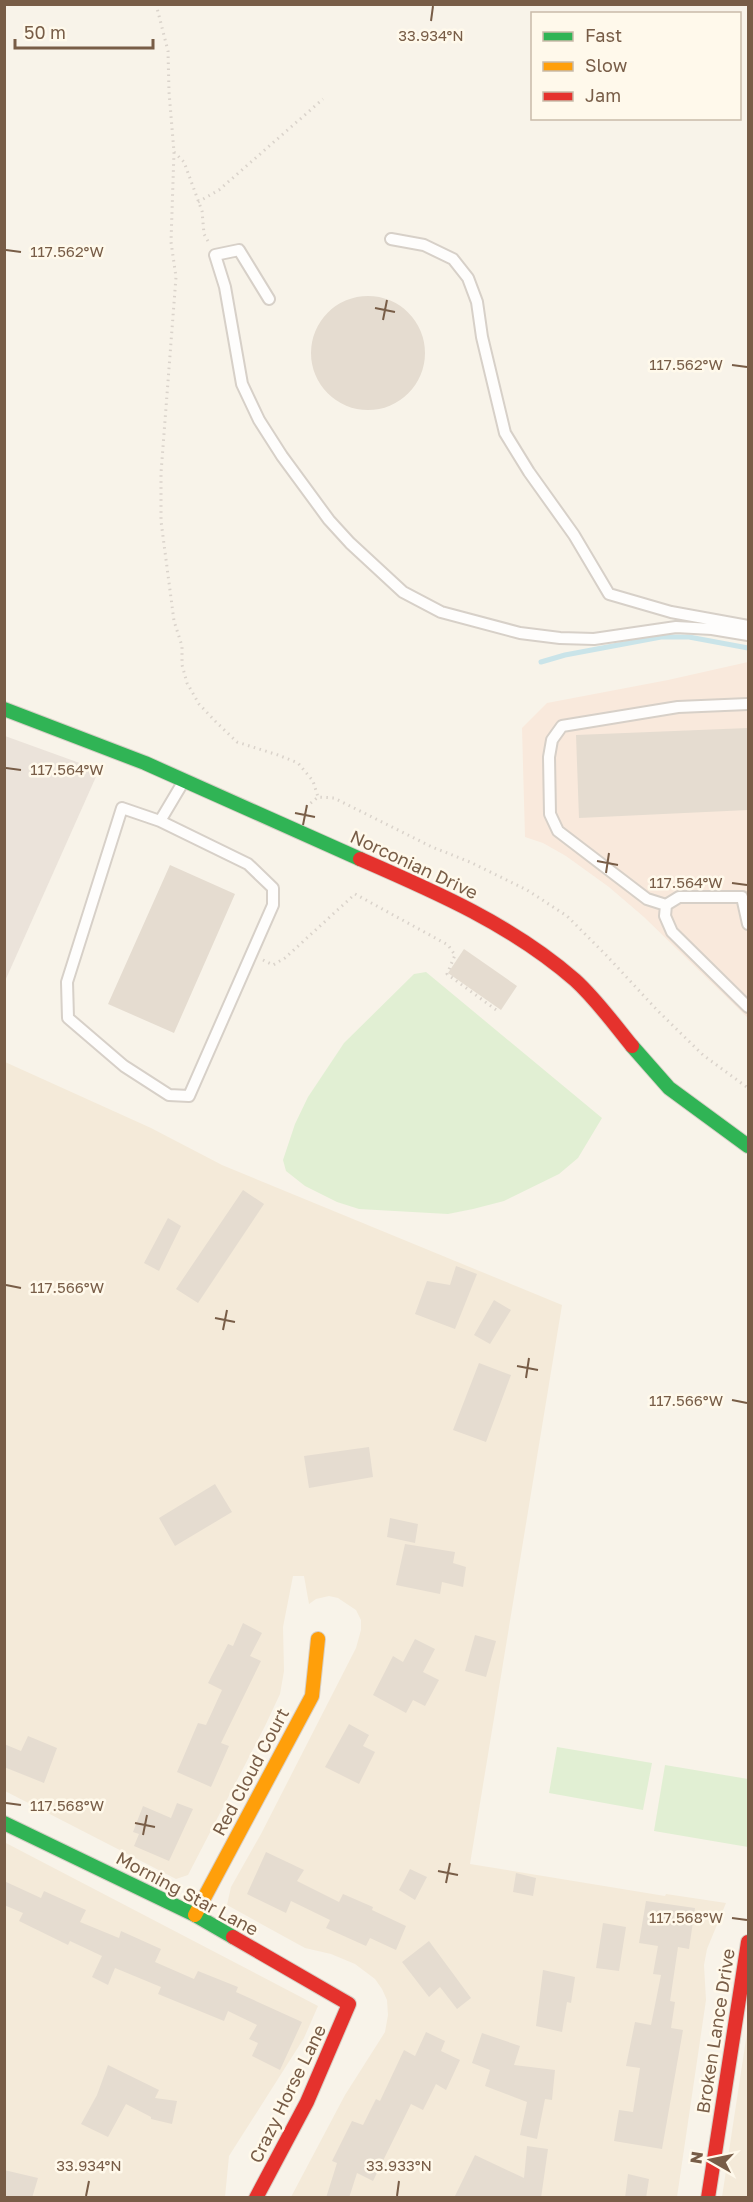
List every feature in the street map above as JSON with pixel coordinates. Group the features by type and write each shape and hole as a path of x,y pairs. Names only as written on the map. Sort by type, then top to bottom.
{"street":[{"name":"Norconian Drive","path":"4,709 145,764 452,900 519,938 576,981 669,1088 748,1146"},
{"name":"Red Cloud Court","path":"195,1915 312,1696 318,1639"},
{"name":"Morning Star Lane","path":"4,1823 195,1915 349,2004"},
{"name":"Broken Lance Drive","path":"708,2198 748,1941"},
{"name":"Crazy Horse Lane","path":"256,2198 290,2139 326,2064 349,2004"}],"lane":[{"path":"391,239 424,245 453,259 468,278 477,302 482,337 505,433 529,472 574,535 609,594 671,612 748,626"},
{"path":"270,299 239,250 215,255 225,287 242,384 259,420 282,456 329,520 350,543 403,592 450,614 520,633 560,638 594,639 676,627 712,629 748,635"},
{"path":"748,704 678,707 562,726 552,740 549,757 550,814 558,831 647,898 666,904 680,897 742,897 748,924"},
{"path":"160,821 184,781"},
{"path":"122,808 160,821 248,864 273,888 273,905 189,1096 169,1095 124,1066 68,1018 67,982 122,808"},
{"path":"666,904 664,916 672,932 748,1007"}],"path":[{"path":"156,4 168,51 168,92 174,152 171,242 176,276 161,473 161,521 174,621 182,646 182,664 187,683 198,704 237,742 278,754 298,763 313,781 318,797"},
{"path":"198,202 219,190 323,99"},
{"path":"174,152 184,162 198,202 204,234 215,255"},
{"path":"250,954 273,965 285,958 355,894 448,945 455,955 447,974 499,1012"}],"shaded area":[{"path":"748,662 748,1018 644,917 609,887 566,856 543,843 525,837 522,728 547,703"},
{"path":"4,736 99,770 5,981"},
{"path":"5,1062 151,1128 222,1165 562,1305 470,1864 665,1896 666,1894 726,1903 707,1949 704,1965 706,2000 677,2197 291,2197 345,2095 385,2032 388,2015 387,2000 382,1989 375,1979 355,1964 331,1954 305,1948 227,1905 231,1887 261,1834 356,1648 361,1630 361,1620 356,1610 338,1598 329,1596 316,1599 309,1604 304,1576 293,1576 283,1627 284,1671 280,1694 188,1875 176,1879 5,1791"},
{"path":"4,1842 318,2006 304,2038 229,2156 225,2197 5,2197"},
{"path":"748,2026 748,2197 722,2197"}],"green space":[{"path":"426,972 602,1118 578,1158 559,1174 504,1201 448,1214 359,1209 337,1202 305,1186 286,1171 283,1160 295,1124 308,1097 344,1043 414,974"},
{"path":"557,1747 652,1763 643,1810 549,1793"},
{"path":"665,1765 748,1779 748,1847 654,1831"}],"building":[{"path":"368,296 390,301 408,313 420,331 425,353 420,375 408,393 390,405 368,410 346,405 328,393 316,375 311,353 316,331 328,313 346,301"},
{"path":"748,728 748,810 579,818 576,735"},
{"path":"170,865 235,894 174,1033 108,1004"},
{"path":"464,949 517,986 501,1010 448,973"},
{"path":"243,1190 264,1204 198,1303 176,1289"},
{"path":"168,1218 181,1226 159,1271 144,1263"},
{"path":"456,1266 477,1274 455,1329 415,1314 427,1281 450,1285"},
{"path":"494,1300 511,1310 490,1344 474,1335"},
{"path":"479,1363 511,1375 486,1442 453,1430"},
{"path":"369,1447 373,1477 309,1488 304,1456"},
{"path":"215,1484 232,1512 175,1546 159,1518"},
{"path":"390,1518 418,1524 415,1543 387,1537"},
{"path":"405,1544 455,1552 453,1563 466,1567 463,1587 442,1582 440,1594 396,1585"},
{"path":"243,1623 262,1633 250,1656 261,1661 221,1743 229,1746 211,1787 177,1772 198,1723 206,1725 222,1690 208,1683 228,1644 233,1646"},
{"path":"475,1635 496,1641 486,1677 465,1671"},
{"path":"415,1639 435,1649 423,1672 439,1680 425,1706 413,1700 406,1713 373,1695 393,1656 403,1662"},
{"path":"349,1724 369,1735 363,1746 375,1752 359,1784 325,1767"},
{"path":"28,1736 57,1748 44,1783 4,1767 4,1744 21,1751"},
{"path":"177,1803 193,1809 169,1861 134,1846 139,1834 133,1832 143,1806 171,1818"},
{"path":"266,1852 304,1870 297,1881 339,1902 343,1894 373,1907 372,1910 406,1926 396,1950 370,1938 366,1946 326,1928 330,1920 291,1901 286,1913 247,1894"},
{"path":"410,1869 427,1877 415,1900 399,1890"},
{"path":"516,1873 536,1878 533,1896 513,1892"},
{"path":"4,1881 41,1898 44,1891 86,1910 80,1922 119,1938 121,1931 161,1949 155,1962 194,1979 198,1971 238,1987 236,1992 302,2022 280,2070 252,2056 258,2043 249,2039 257,2025 228,2011 224,2021 158,1994 161,1987 115,1968 108,1985 92,1977 102,1956 70,1941 68,1945 19,1921 23,1913 4,1905"},
{"path":"646,1901 695,1908 689,1949 678,1947 670,2001 675,2002 671,2028 683,2030 662,2149 614,2141 619,2110 633,2112 640,2068 626,2066 635,2022 651,2025 661,1975 653,1974 658,1946 639,1943"},
{"path":"603,1923 626,1927 619,1971 596,1968"},
{"path":"429,1941 471,1998 457,2009 440,1987 429,1997 402,1962"},
{"path":"543,1970 575,1977 571,2003 567,2002 562,2032 536,2026"},
{"path":"426,2032 445,2041 441,2051 460,2060 446,2090 436,2084 423,2110 411,2104 373,2181 357,2173 349,2198 326,2198 337,2163 332,2161 352,2121 363,2125 376,2099 380,2101 404,2050 415,2056"},
{"path":"482,2033 520,2046 514,2065 555,2070 552,2100 545,2099 537,2139 520,2135 527,2102 485,2086 490,2070 472,2063"},
{"path":"108,2065 159,2090 155,2098 177,2101 172,2124 151,2119 126,2104 108,2137 81,2124 97,2095"},
{"path":"527,2146 548,2149 541,2198 454,2198 475,2155 524,2178"},
{"path":"4,2170 38,2178 32,2198 4,2198"},
{"path":"628,2174 649,2179 646,2198 625,2198"}],"waterway":[{"path":"541,662 565,655 661,637 689,637 748,648"}],"traffic: fast":[{"path":"4,709 145,763 360,859"},
{"path":"632,1046 669,1088 748,1146"},
{"path":"4,1823 195,1915 233,1937"}],"traffic: slow":[{"path":"195,1915 312,1696 318,1639"}],"traffic: jam":[{"path":"360,859 472,911 551,960 583,987 632,1046"},
{"path":"233,1937 349,2004 307,2102 256,2198"},
{"path":"708,2198 748,1942"}]}
